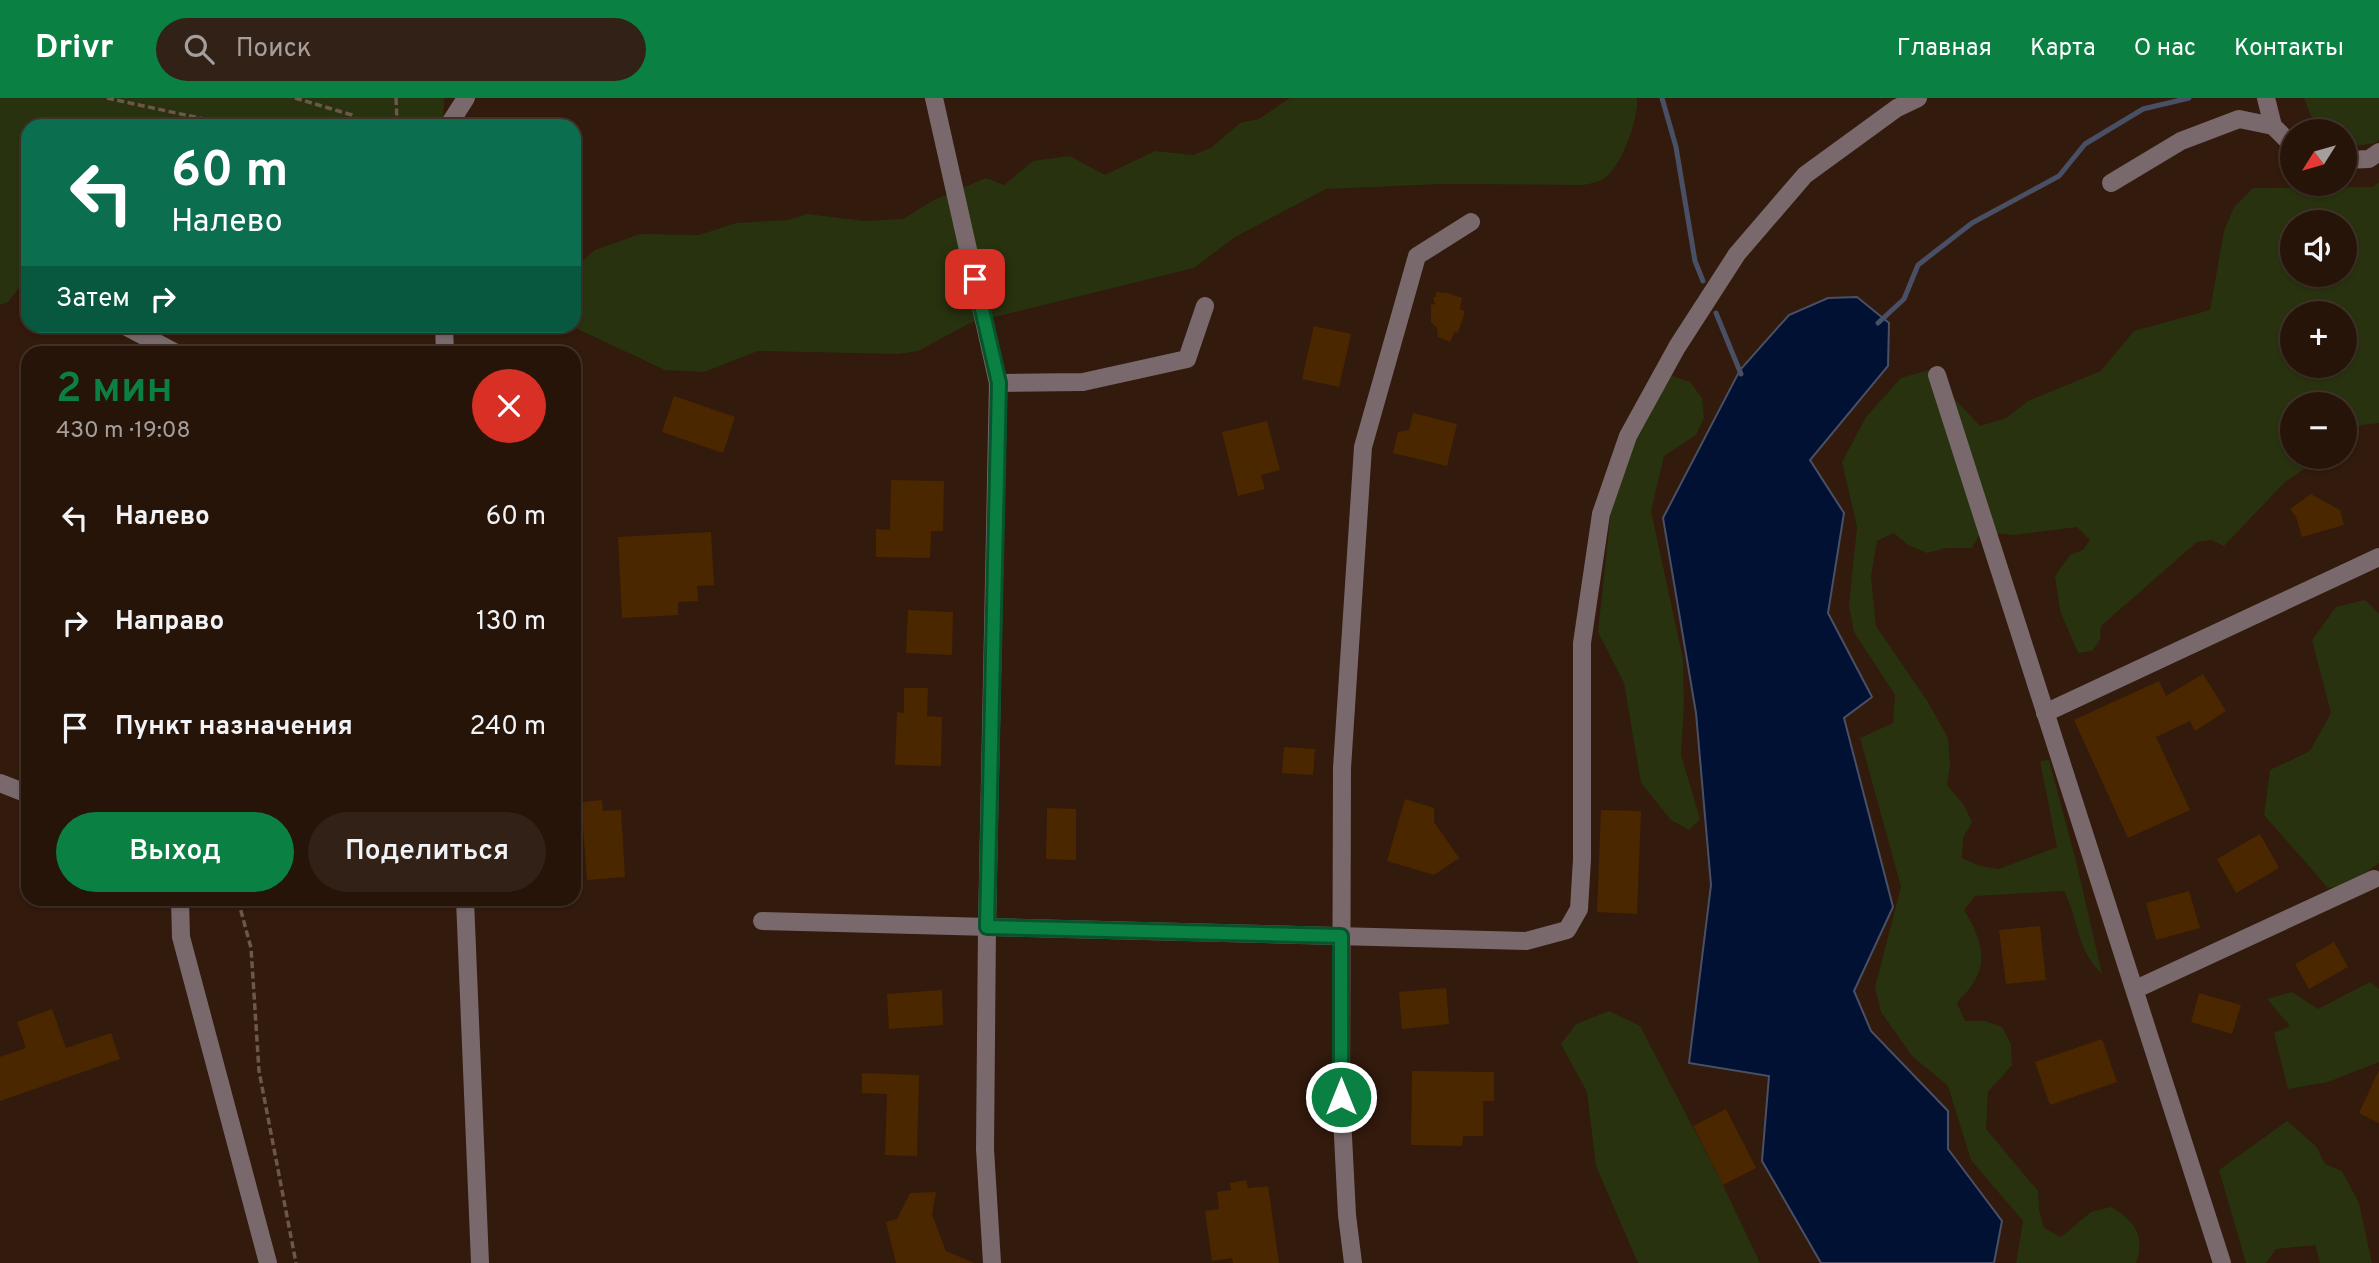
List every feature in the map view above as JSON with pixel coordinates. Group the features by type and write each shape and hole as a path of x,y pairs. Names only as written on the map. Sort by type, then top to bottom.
{"street":[{"path":"452,119 466,98"},
{"path":"934,98 999,383 985,1149 992,1263"},
{"path":"762,921 1526,941 1567,930 1579,909 1582,859 1582,643 1601,514 1628,436 1677,347 1737,254 1805,175 1897,108 1918,98"},
{"path":"2266,98 2273,126 2280,133"},
{"path":"2110,183 2182,141 2239,119 2273,126"},
{"path":"2357,160 2369,159 2379,152"},
{"path":"1353,1263 1347,1215 1341,1097 1342,768 1363,447 1417,256 1471,222"},
{"path":"999,383 1083,382 1187,359 1205,306"},
{"path":"138,333 163,346"},
{"path":"1937,375 2222,1263"},
{"path":"2045,713 2379,557"},
{"path":"0,783 21,791"},
{"path":"2136,989 2374,879"},
{"path":"180,906 181,937 268,1263"},
{"path":"465,906 480,1263"}],"path":[{"path":"107,98 204,119"},
{"path":"295,98 352,115 356,119"},
{"path":"396,98 397,119"},
{"path":"240,906 251,948 259,1071 296,1263"}],"green space":[{"path":"0,98 444,98 443,119 21,119 21,285 8,302 0,305"},
{"path":"1290,98 1637,98 1632,129 1623,152 1611,172 1598,181 1584,185 1441,184 1326,189 1235,237 1194,268 970,323 918,351 898,354 758,351 704,372 665,370 581,331 581,262 595,250 640,234 699,235 736,223 788,220 807,214 865,221 903,219 934,200 986,178 1004,185 1033,161 1070,156 1105,175 1155,151 1193,155 1211,148 1240,123 1259,119"},
{"path":"2304,98 2379,98 2379,140 2357,146 2357,119 2314,119"},
{"path":"2379,182 2379,423 2357,427 2357,392 2280,392 2280,469 2304,469 2284,483 2224,546 2211,540 2197,542 2101,626 2100,640 2092,651 2078,653 2060,611 2055,576 2070,555 2083,550 2090,540 2077,527 2014,535 1981,532 1972,548 1946,548 1927,553 1908,545 1894,533 1877,541 1871,577 1876,626 1928,702 1948,738 1950,765 1947,785 1964,805 1972,822 1963,838 1962,858 1980,866 1999,869 2057,847 2040,761 2049,760 2102,974 2082,944 2064,891 1975,896 1964,910 1980,944 1981,962 1973,983 1957,1003 1965,1021 1985,1021 2002,1027 2011,1044 2012,1065 1988,1092 1986,1129 2038,1191 2044,1228 2061,1237 2091,1212 2111,1207 2132,1223 2139,1237 2136,1263 2016,1263 2023,1221 1971,1160 1948,1086 1912,1056 1881,1012 1875,987 1901,887 1860,738 1893,723 1895,695 1854,632 1849,605 1857,527 1842,462 1866,417 1901,378 1928,370 1980,426 2006,418 2028,401 2101,371 2134,331 2210,310 2224,231 2234,207 2253,188 2280,188 2280,196 2357,196 2357,187 2373,187"},
{"path":"1672,376 1690,382 1702,398 1704,418 1696,435 1664,456 1651,511 1683,659 1681,755 1700,819 1689,830 1671,820 1641,783 1624,683 1598,632 1613,492 1649,402"},
{"path":"2365,600 2379,614 2379,863 2346,886 2328,888 2264,815 2270,770 2310,751 2331,713 2312,640 2336,607"},
{"path":"2370,982 2379,989 2379,1062 2328,1082 2288,1089 2274,1033 2290,1026 2267,999 2292,992 2318,1009"},
{"path":"1609,1011 1640,1026 1723,1185 1760,1263 1638,1263 1596,1166 1587,1092 1561,1044 1576,1024"},
{"path":"2287,1121 2316,1146 2325,1164 2342,1171 2359,1203 2372,1263 2320,1263 2315,1245 2276,1249 2266,1263 2246,1263 2219,1170"}],"water":[{"path":"1857,297 1889,323 1888,366 1810,460 1844,513 1828,613 1872,697 1844,718 1893,907 1854,991 1871,1031 1948,1111 1948,1149 2002,1221 1994,1263 1821,1263 1762,1161 1769,1076 1689,1063 1711,885 1696,713 1663,518 1740,370 1789,315 1828,298"}],"building":[{"path":"1436,292 1462,298 1460,309 1465,311 1458,333 1455,331 1450,342 1438,337 1437,328 1431,322 1431,305 1435,304 1433,297 1436,297"},
{"path":"1314,326 1351,334 1339,387 1302,379"},
{"path":"674,396 735,417 723,453 662,432"},
{"path":"1413,413 1457,424 1447,466 1393,453 1398,432 1409,430"},
{"path":"1267,421 1280,470 1261,475 1265,489 1238,496 1222,432"},
{"path":"891,480 944,481 943,531 931,531 930,558 876,557 876,529 890,530"},
{"path":"2311,494 2340,510 2344,525 2302,537 2296,517 2290,509"},
{"path":"711,532 714,585 697,586 698,601 678,602 678,615 622,618 618,537"},
{"path":"908,610 953,612 952,655 906,653"},
{"path":"2203,674 2226,711 2195,731 2190,721 2156,737 2190,810 2128,838 2074,720 2159,681 2166,696"},
{"path":"904,688 928,688 927,716 942,717 941,766 895,765 897,712 904,713"},
{"path":"1284,747 1315,749 1313,775 1282,773"},
{"path":"1405,799 1434,808 1434,822 1459,858 1434,875 1387,861"},
{"path":"602,800 603,811 621,810 625,877 587,880 581,802"},
{"path":"1047,808 1076,809 1076,860 1046,859"},
{"path":"1601,810 1641,811 1637,914 1597,912"},
{"path":"2260,834 2279,868 2236,893 2217,859"},
{"path":"2189,891 2200,928 2156,940 2146,903"},
{"path":"2040,926 2046,980 2006,984 1999,930"},
{"path":"2334,942 2348,967 2309,989 2295,964"},
{"path":"1446,988 1449,1024 1402,1029 1399,992"},
{"path":"942,990 943,1025 889,1029 887,994"},
{"path":"2199,993 2241,1005 2232,1034 2191,1022"},
{"path":"52,1009 66,1048 111,1033 120,1059 0,1101 0,1057 26,1048 17,1022"},
{"path":"2102,1039 2117,1082 2050,1105 2035,1062"},
{"path":"2379,1070 2379,1123 2359,1113"},
{"path":"1412,1071 1494,1072 1494,1101 1483,1101 1483,1136 1463,1136 1462,1146 1411,1145"},
{"path":"862,1073 919,1075 917,1156 885,1155 887,1094 862,1093"},
{"path":"1726,1109 1756,1168 1723,1185 1693,1126"},
{"path":"1246,1180 1248,1188 1268,1186 1279,1263 1233,1263 1232,1258 1212,1261 1205,1211 1219,1209 1217,1192 1231,1190 1230,1183"},
{"path":"936,1192 932,1215 946,1251 974,1263 896,1263 886,1222 897,1219 910,1193"}],"waterway":[{"path":"1662,98 1676,147 1695,261 1703,281"},
{"path":"1878,323 1904,299 1918,265 1972,223 2059,176 2085,144 2143,109 2189,98"},
{"path":"1716,313 1741,374"}],"route":[{"path":"975,279 999,383 987,927 1341,936 1341,1097"}]}
